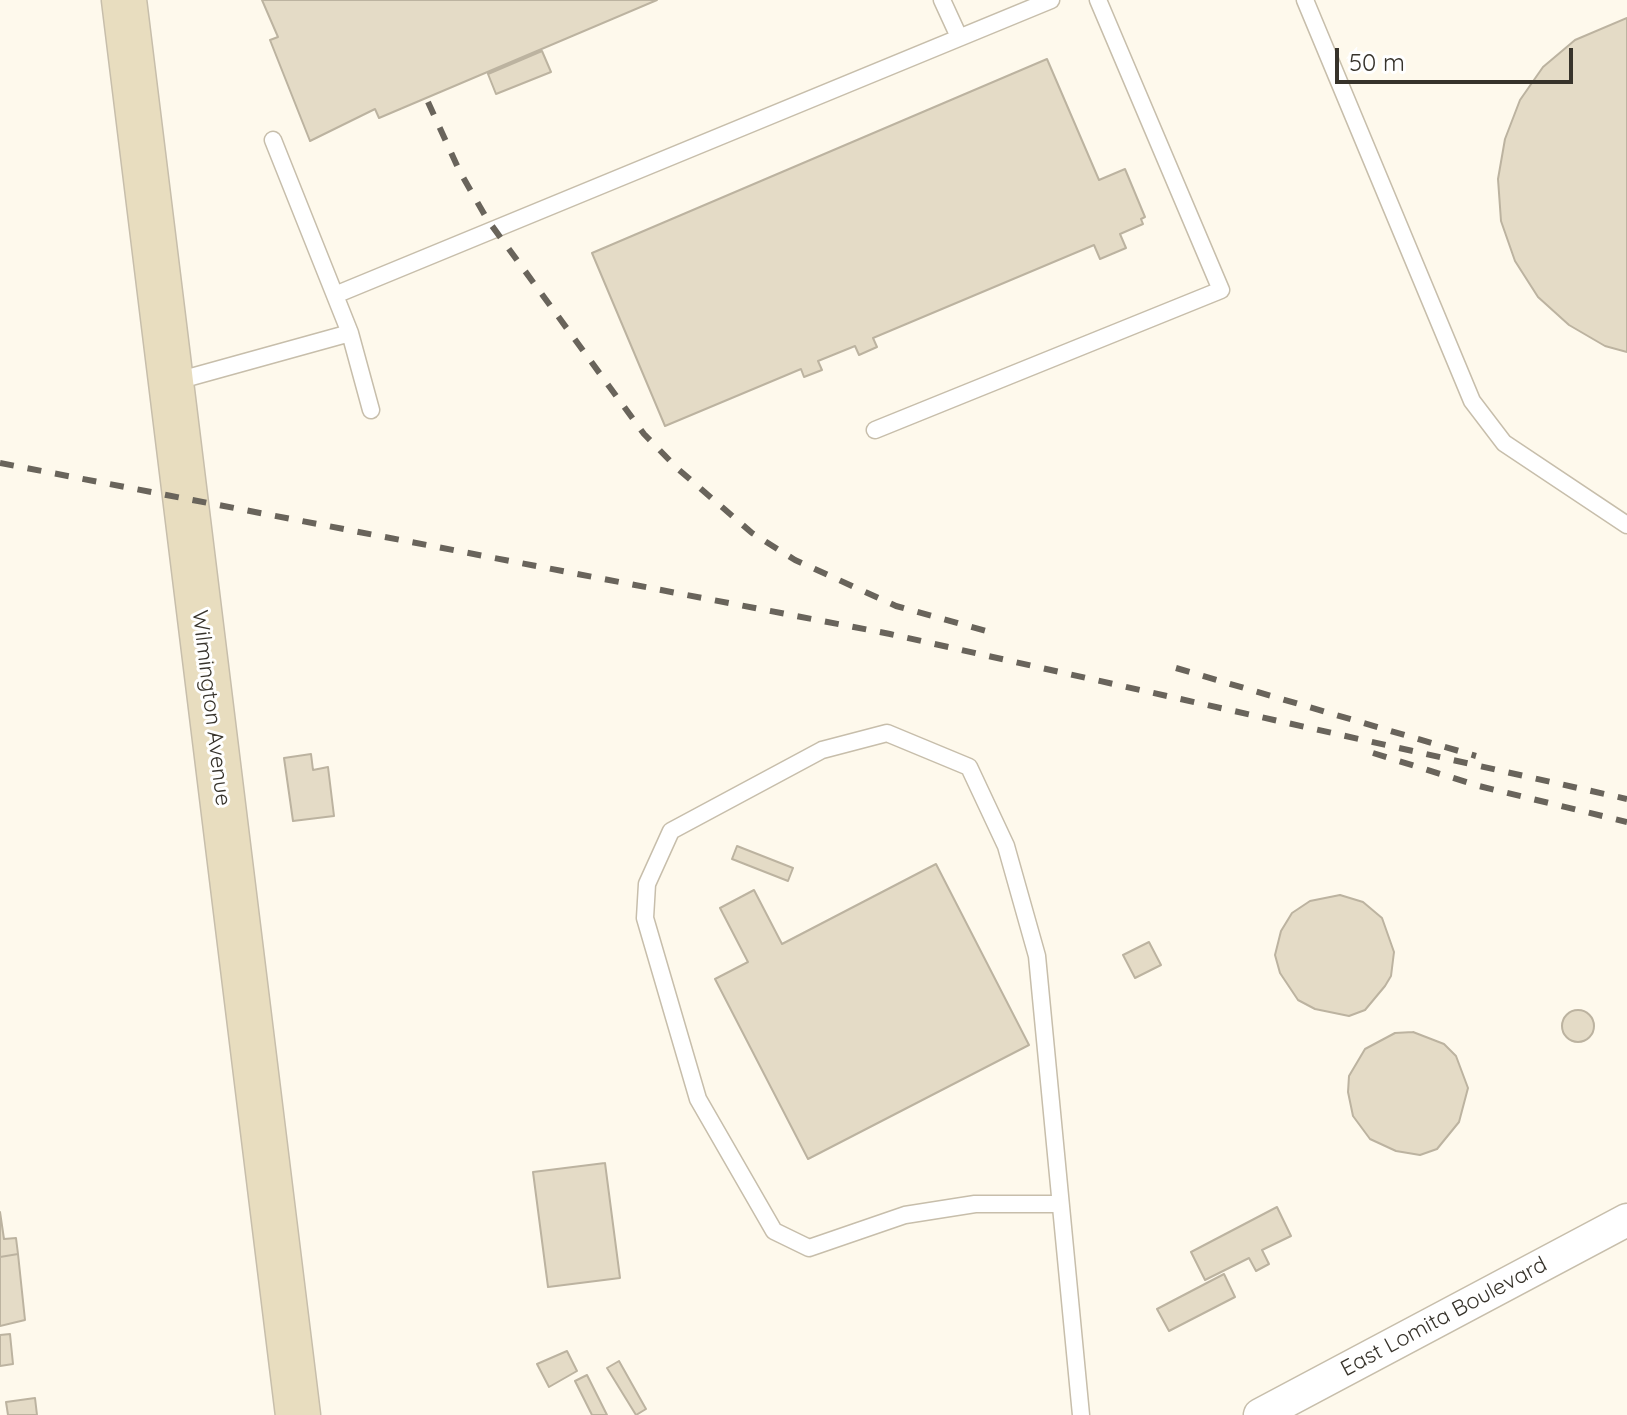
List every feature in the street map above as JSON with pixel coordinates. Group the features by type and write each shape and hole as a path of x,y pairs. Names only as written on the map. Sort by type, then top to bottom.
{"main road":[{"name":"Wilmington Avenue","path":"124,0 298,1415"}],"street":[{"name":"East Lomita Boulevard","path":"1260,1415 1627,1220"}],"lane":[{"path":"942,0 959,37"},
{"path":"335,295 1051,0"},
{"path":"875,430 1221,290 1098,0"},
{"path":"1305,0 1472,401 1504,443 1627,525"},
{"path":"273,140 350,333 371,410"},
{"path":"172,382 350,333"},
{"path":"1060,1204 975,1204 905,1215 809,1248 774,1231 698,1099 645,918 647,884 671,831 822,750 887,733 969,767 1006,846 1037,956 1081,1415"}],"building":[{"path":"262,0 657,0 379,118 375,109 310,141 270,40 278,37"},
{"path":"1627,18 1627,352 1605,346 1569,325 1538,297 1515,261 1501,221 1498,179 1505,139 1520,100 1543,67 1575,40"},
{"path":"542,51 551,72 496,94 488,74"},
{"path":"1047,59 1099,180 1125,169 1145,217 1141,219 1143,224 1120,234 1126,248 1100,259 1094,245 873,338 877,347 859,355 855,346 818,361 822,370 804,377 801,369 665,426 592,253"},
{"path":"311,754 313,770 328,767 334,816 293,821 284,758"},
{"path":"737,846 793,868 788,881 732,859"},
{"path":"936,864 1029,1045 808,1159 715,979 748,962 720,908 754,890 782,944"},
{"path":"1340,895 1363,902 1382,918 1394,952 1391,976 1385,986 1365,1010 1349,1016 1315,1009 1298,1000 1280,973 1275,955 1281,931 1292,913 1310,901"},
{"path":"1149,942 1161,965 1135,978 1123,955"},
{"path":"1578,1010 1589,1015 1594,1026 1589,1037 1578,1042 1567,1037 1562,1026 1567,1015"},
{"path":"1413,1032 1444,1044 1456,1056 1468,1088 1459,1122 1437,1149 1420,1155 1396,1151 1370,1139 1353,1116 1348,1092 1349,1076 1365,1049 1395,1033"},
{"path":"605,1163 620,1278 548,1287 533,1172"},
{"path":"1277,1207 1291,1236 1262,1250 1269,1264 1256,1271 1249,1258 1205,1280 1191,1252"},
{"path":"0,1212 4,1239 16,1238 18,1254 0,1257"},
{"path":"18,1254 25,1320 0,1326 0,1257"},
{"path":"1224,1274 1235,1297 1169,1331 1157,1309"},
{"path":"10,1334 13,1364 0,1366 0,1335"},
{"path":"567,1351 577,1371 549,1387 537,1364"},
{"path":"619,1361 646,1409 636,1415 607,1368"},
{"path":"587,1375 607,1415 592,1415 575,1381"},
{"path":"35,1398 37,1415 8,1415 6,1402"}],"railway":[{"path":"428,102 460,172 487,219 644,434 678,469 752,533 795,560 896,606 990,632"},
{"path":"0,463 890,634 1627,799"},
{"path":"1176,668 1476,756"},
{"path":"1373,753 1479,786 1627,822"}]}
